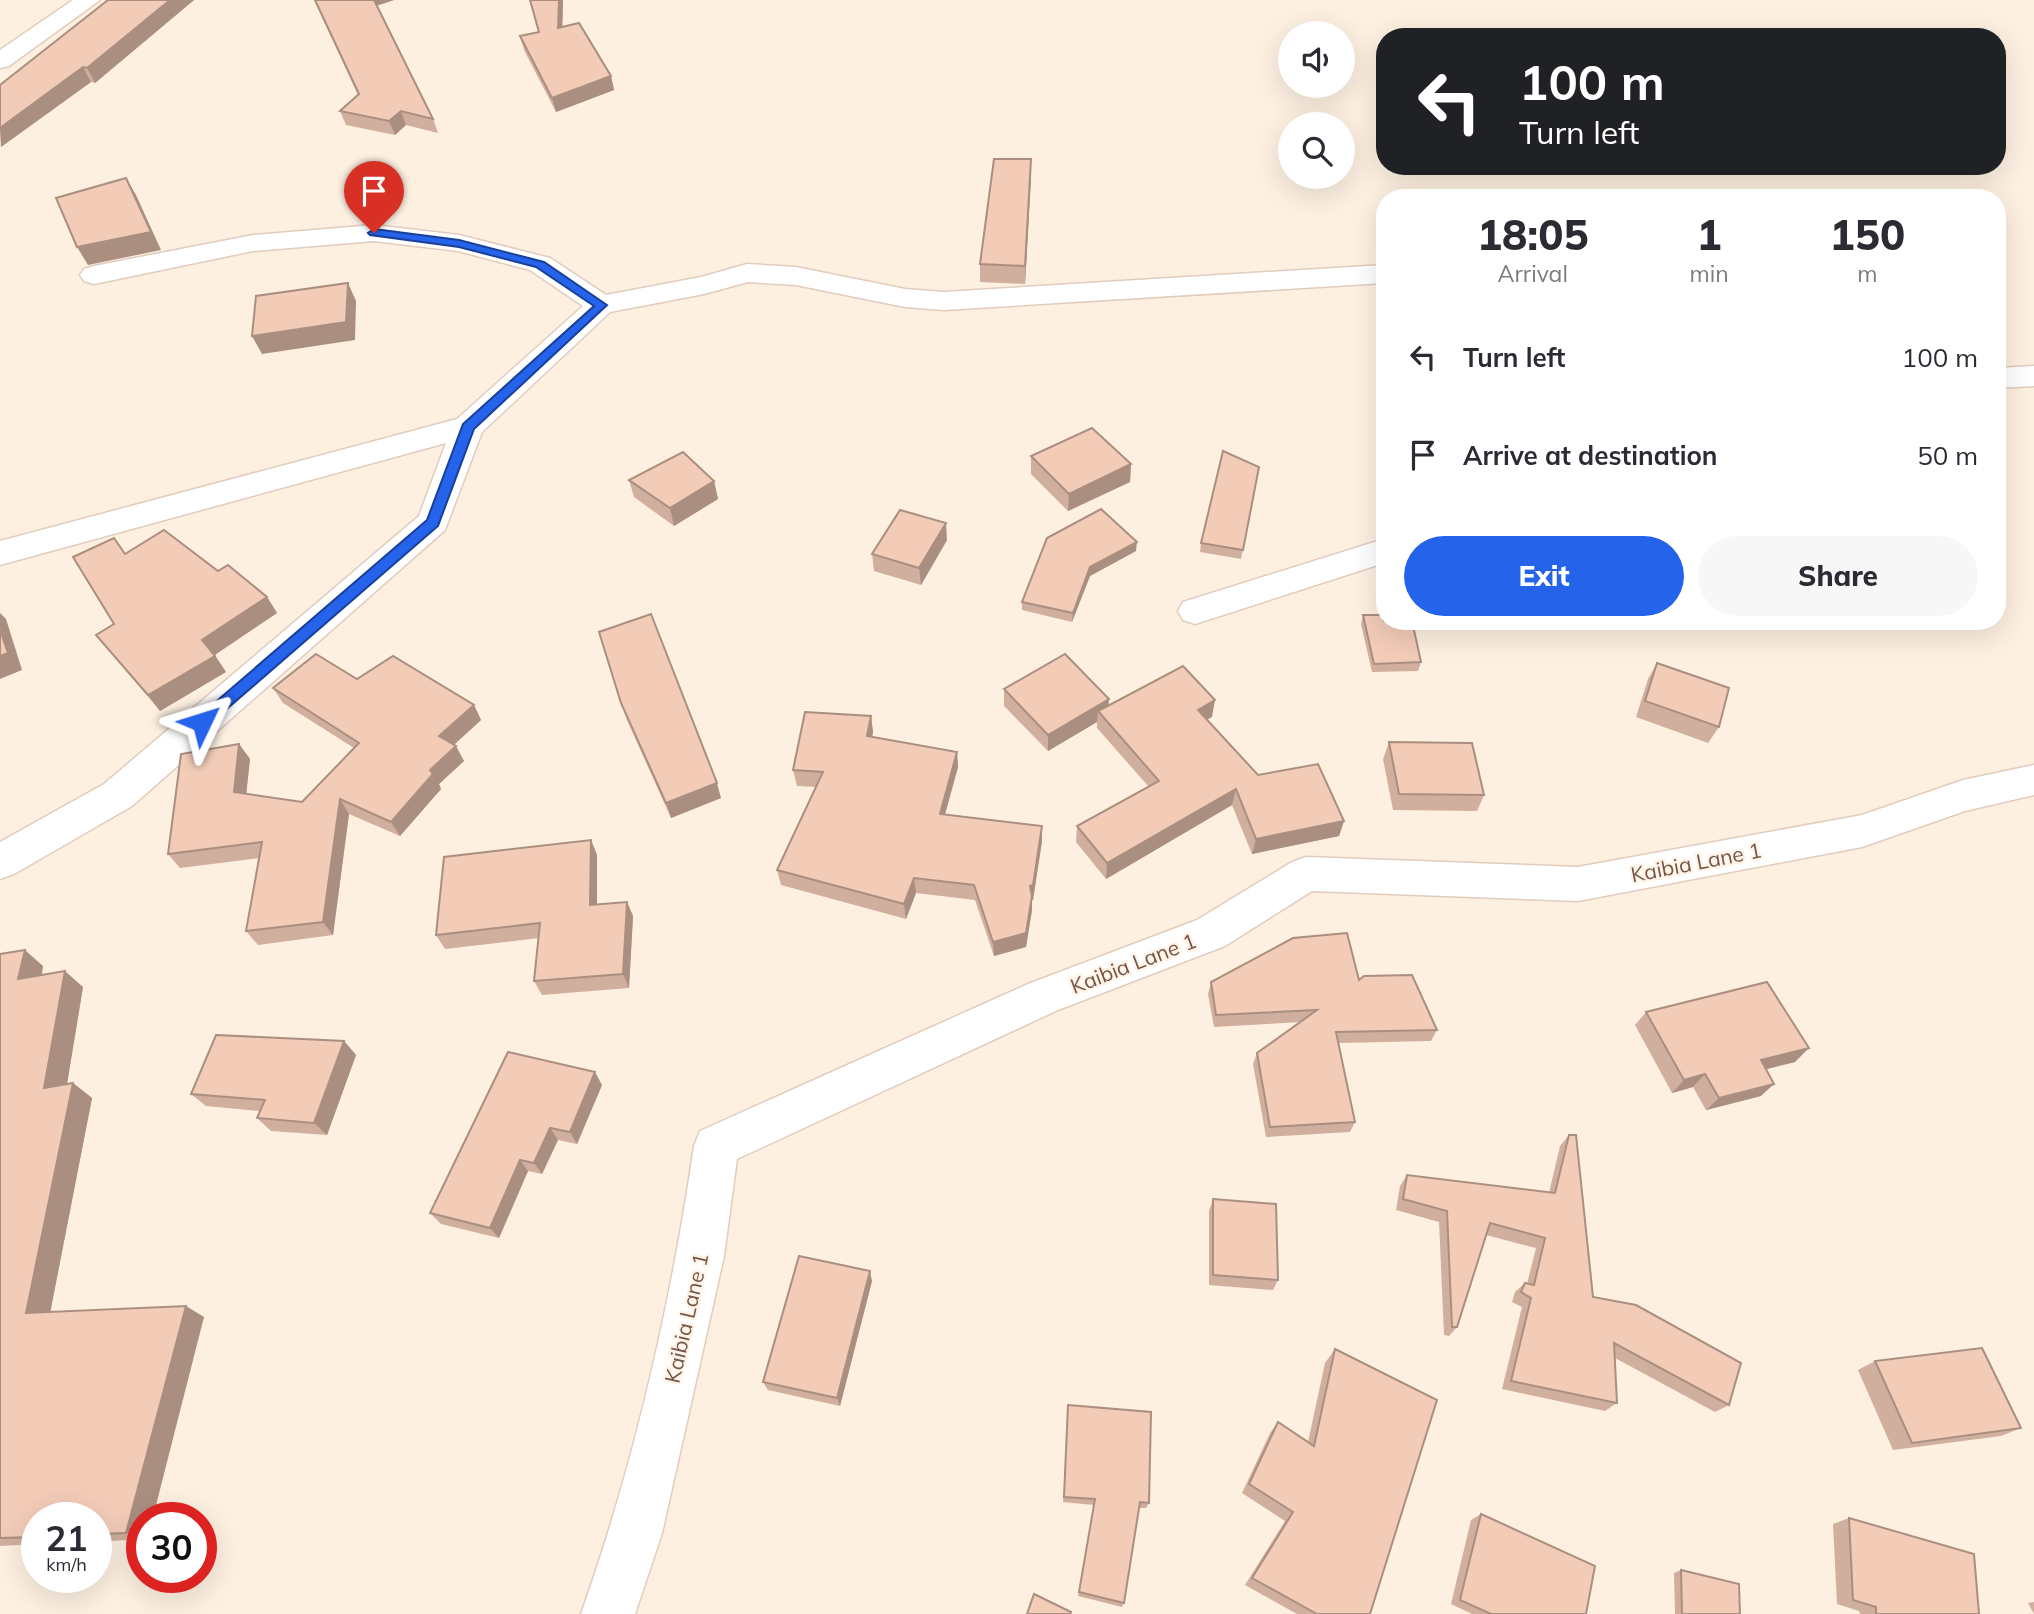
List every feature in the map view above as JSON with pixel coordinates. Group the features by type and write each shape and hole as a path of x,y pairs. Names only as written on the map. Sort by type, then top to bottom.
{"street":[{"path":"0,61 88,0"},
{"path":"94,275 253,243 374,233 459,243 540,264 601,305"},
{"path":"0,862 118,794 433,522 468,427 601,305 704,285 747,273 796,276 905,298 944,301 1376,274"},
{"path":"2006,378 2034,376"},
{"path":"0,552 468,427"},
{"path":"1195,611 1376,554"},
{"name":"Kaibia Lane 1","path":"608,1614 636,1533 701,1256 716,1146 1043,997 1211,933 1306,874 1578,884 1862,831 1963,796 2034,780"}],"building":[{"path":"108,0 170,0 87,68 83,67 0,128 0,85"},
{"path":"315,0 374,0 433,119 401,111 389,121 340,111 359,94"},
{"path":"530,0 559,0 558,28 579,23 611,76 552,98 520,36 539,32"},
{"path":"994,159 1031,159 1025,266 980,264"},
{"path":"126,178 151,232 77,247 56,198"},
{"path":"348,283 346,322 252,336 256,296"},
{"path":"1092,428 1131,464 1069,494 1031,456"},
{"path":"1223,451 1259,467 1243,550 1201,543"},
{"path":"683,452 714,481 670,508 629,480"},
{"path":"1101,509 1137,542 1090,567 1073,613 1022,602 1047,538"},
{"path":"900,510 946,523 919,568 872,554"},
{"path":"164,530 218,571 228,565 267,597 202,640 215,656 148,695 96,635 114,624 73,557 114,538 125,554"},
{"path":"651,614 717,783 666,803 621,703 599,632"},
{"path":"1363,615 1376,615 1376,630 1414,630 1421,662 1374,664"},
{"path":"0,630 8,653 0,656"},
{"path":"316,654 357,679 393,656 474,705 439,736 456,746 430,770 433,774 391,822 340,799 323,922 246,931 262,842 168,854 181,754 239,744 234,792 302,802 359,743 273,688"},
{"path":"1065,654 1109,699 1048,735 1004,689"},
{"path":"1657,663 1729,688 1719,727 1645,701"},
{"path":"1183,666 1215,700 1198,710 1258,775 1318,764 1344,821 1256,839 1236,789 1107,863 1077,826 1159,781 1098,711"},
{"path":"805,712 871,716 867,736 957,752 940,814 1042,826 1033,885 1030,886 1032,896 1026,933 993,942 974,885 914,878 904,904 777,870 823,772 793,770"},
{"path":"1389,742 1472,743 1484,795 1399,794"},
{"path":"591,840 590,905 627,902 623,974 534,981 540,923 436,935 444,857"},
{"path":"1347,933 1359,980 1364,976 1412,975 1437,1030 1336,1032 1355,1122 1270,1127 1257,1053 1317,1010 1216,1015 1211,982 1293,938"},
{"path":"25,950 18,979 65,971 44,1088 73,1083 26,1313 186,1306 134,1502 126,1502 126,1533 112,1533 112,1502 21,1502 21,1537 0,1538 0,954"},
{"path":"1767,982 1809,1048 1761,1060 1774,1084 1719,1098 1705,1074 1684,1080 1646,1012"},
{"path":"216,1035 344,1041 314,1123 257,1118 265,1100 191,1094"},
{"path":"508,1052 595,1072 570,1132 550,1128 534,1163 520,1160 490,1228 430,1213"},
{"path":"1569,1135 1576,1135 1593,1297 1636,1305 1741,1363 1729,1405 1614,1343 1617,1403 1511,1381 1531,1298 1521,1292 1525,1283 1534,1285 1545,1238 1490,1223 1457,1327 1452,1327 1447,1211 1403,1199 1407,1175 1555,1193"},
{"path":"1213,1199 1276,1204 1278,1280 1213,1275"},
{"path":"799,1256 870,1271 837,1398 763,1382"},
{"path":"1982,1348 2021,1428 1912,1443 1875,1361"},
{"path":"1335,1349 1437,1400 1370,1614 1317,1614 1252,1578 1293,1512 1249,1484 1278,1422 1314,1446"},
{"path":"1068,1405 1151,1412 1149,1503 1140,1502 1124,1603 1079,1592 1095,1499 1064,1497"},
{"path":"1481,1514 1595,1566 1586,1614 1491,1614 1460,1600"},
{"path":"1849,1518 1974,1554 1979,1614 1876,1614 1876,1607 1853,1600"},
{"path":"1681,1570 1739,1584 1740,1614 1682,1614"},
{"path":"1034,1594 1071,1612 1070,1614 1027,1614"}],"route":[{"path":"202,722 433,522 468,427 601,305 540,264 459,243 374,233"}]}
